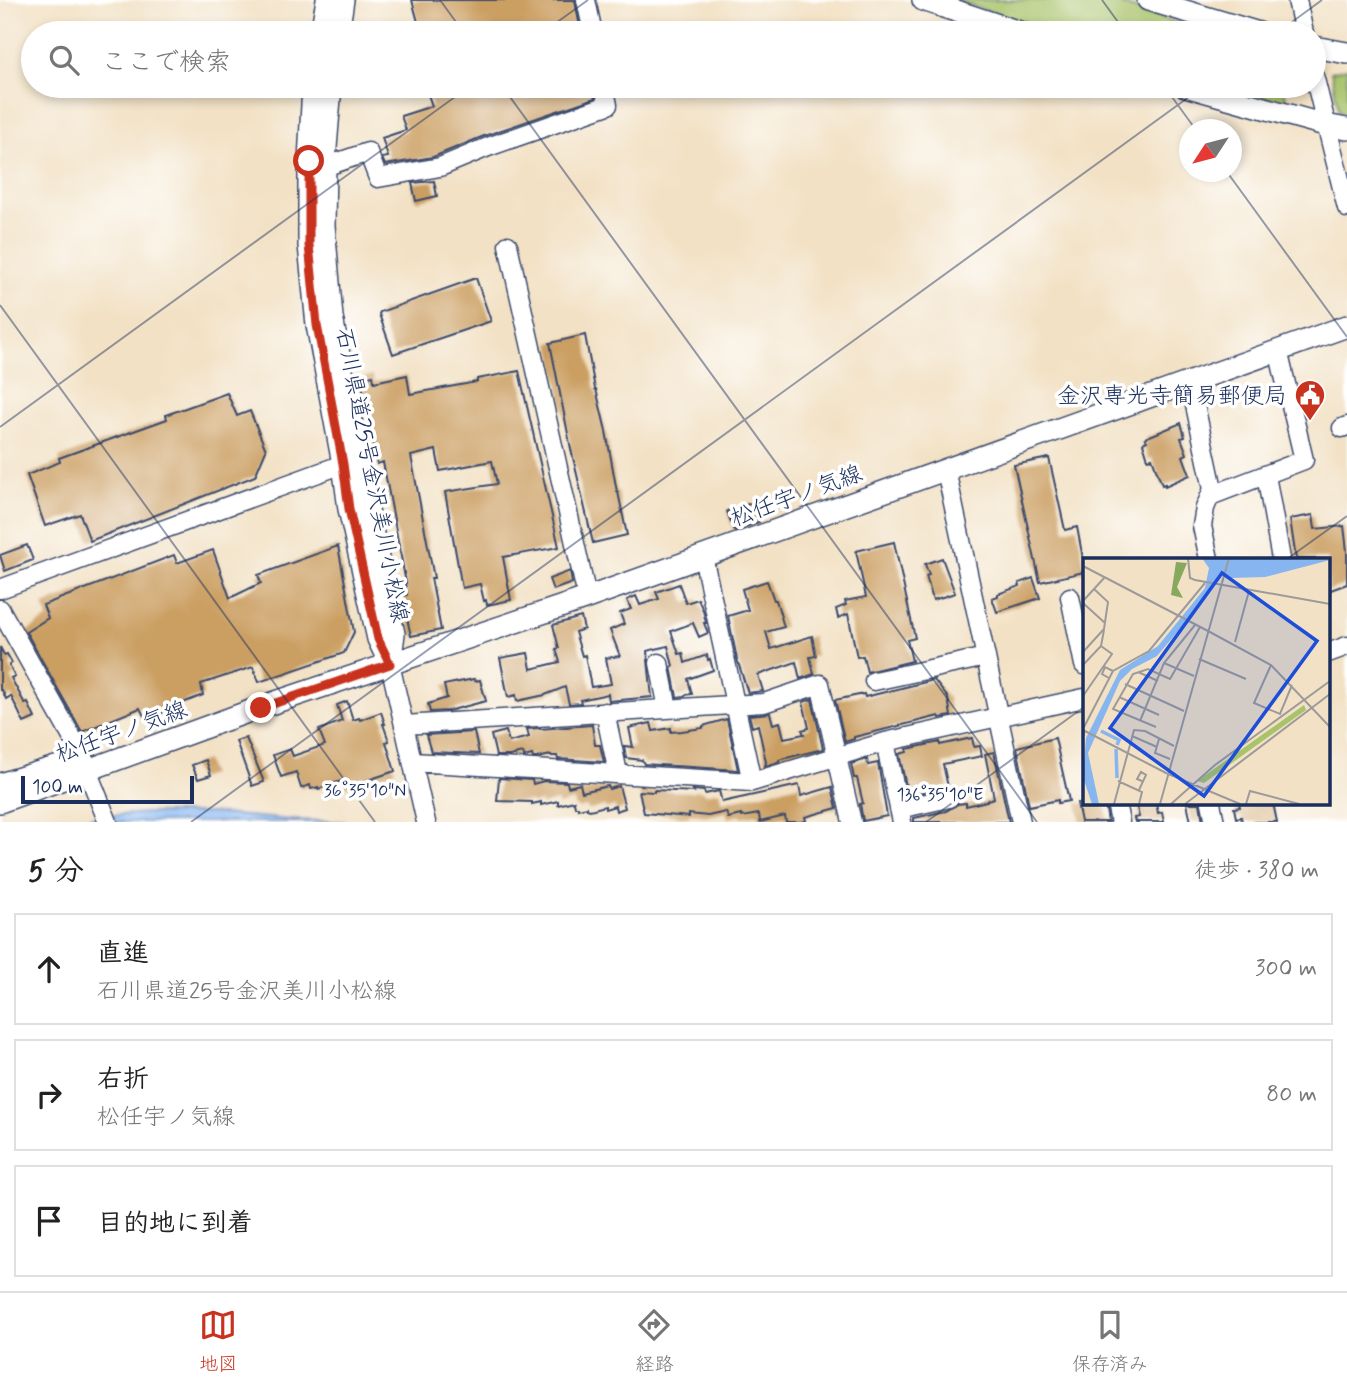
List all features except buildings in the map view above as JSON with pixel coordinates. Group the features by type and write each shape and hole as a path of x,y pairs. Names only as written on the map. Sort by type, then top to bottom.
{"main road":[{"path":"323,21 327,0"},
{"path":"340,21 343,0"},
{"path":"923,0 986,21"},
{"path":"1148,0 1219,21"},
{"path":"1326,49 1347,53"},
{"name":"石川県道25号金沢美川小松線","path":"312,98 309,245 317,325 349,509 378,639 390,664"},
{"name":"石川県道25号金沢美川小松線","path":"330,98 324,167 324,226 332,317 394,634 390,664"},
{"path":"1228,98 1347,129"},
{"name":"松任宇ノ気線","path":"0,802 27,784 587,597 1347,326"},
{"name":"松任宇ノ気線","path":"0,784 27,784"}],"street":[{"path":"586,0 590,21"},
{"path":"1297,0 1301,21"},
{"path":"324,167 368,152 378,178 440,167 488,147 608,105 607,98"},
{"path":"1319,98 1347,208"},
{"path":"508,245 587,597"},
{"path":"1210,496 1304,460 1278,350"},
{"path":"1190,382 1213,489 1205,508 1202,526 1209,558"},
{"path":"0,589 343,464"},
{"path":"946,470 1021,822"},
{"path":"1266,474 1281,558"},
{"path":"703,556 752,782"},
{"path":"1070,597 1083,660"},
{"path":"0,609 78,748 108,822"},
{"path":"1330,652 1347,646"},
{"path":"874,681 986,657"},
{"path":"659,663 668,709"},
{"path":"390,664 425,813"},
{"path":"404,725 765,703 820,684 852,822"},
{"path":"412,762 752,782 885,742 1083,698"},
{"path":"605,712 618,774"},
{"path":"885,742 900,815 949,798"},
{"path":"1116,804 1120,822"},
{"path":"1211,804 1215,822"}],"green space":[{"path":"952,0 1108,0 1172,21 1020,21"},
{"path":"1347,68 1347,113 1339,111 1331,72"},
{"path":"1266,98 1286,98 1288,105"}],"water":[{"path":"145,813 211,813 348,822 74,822 93,817"}],"place":[{"name":"金沢専光寺簡易郵便局","path":"1310,422"}],"route":[{"path":"261,708 390,664 378,639 349,509 317,325 309,245 309,161"}]}
